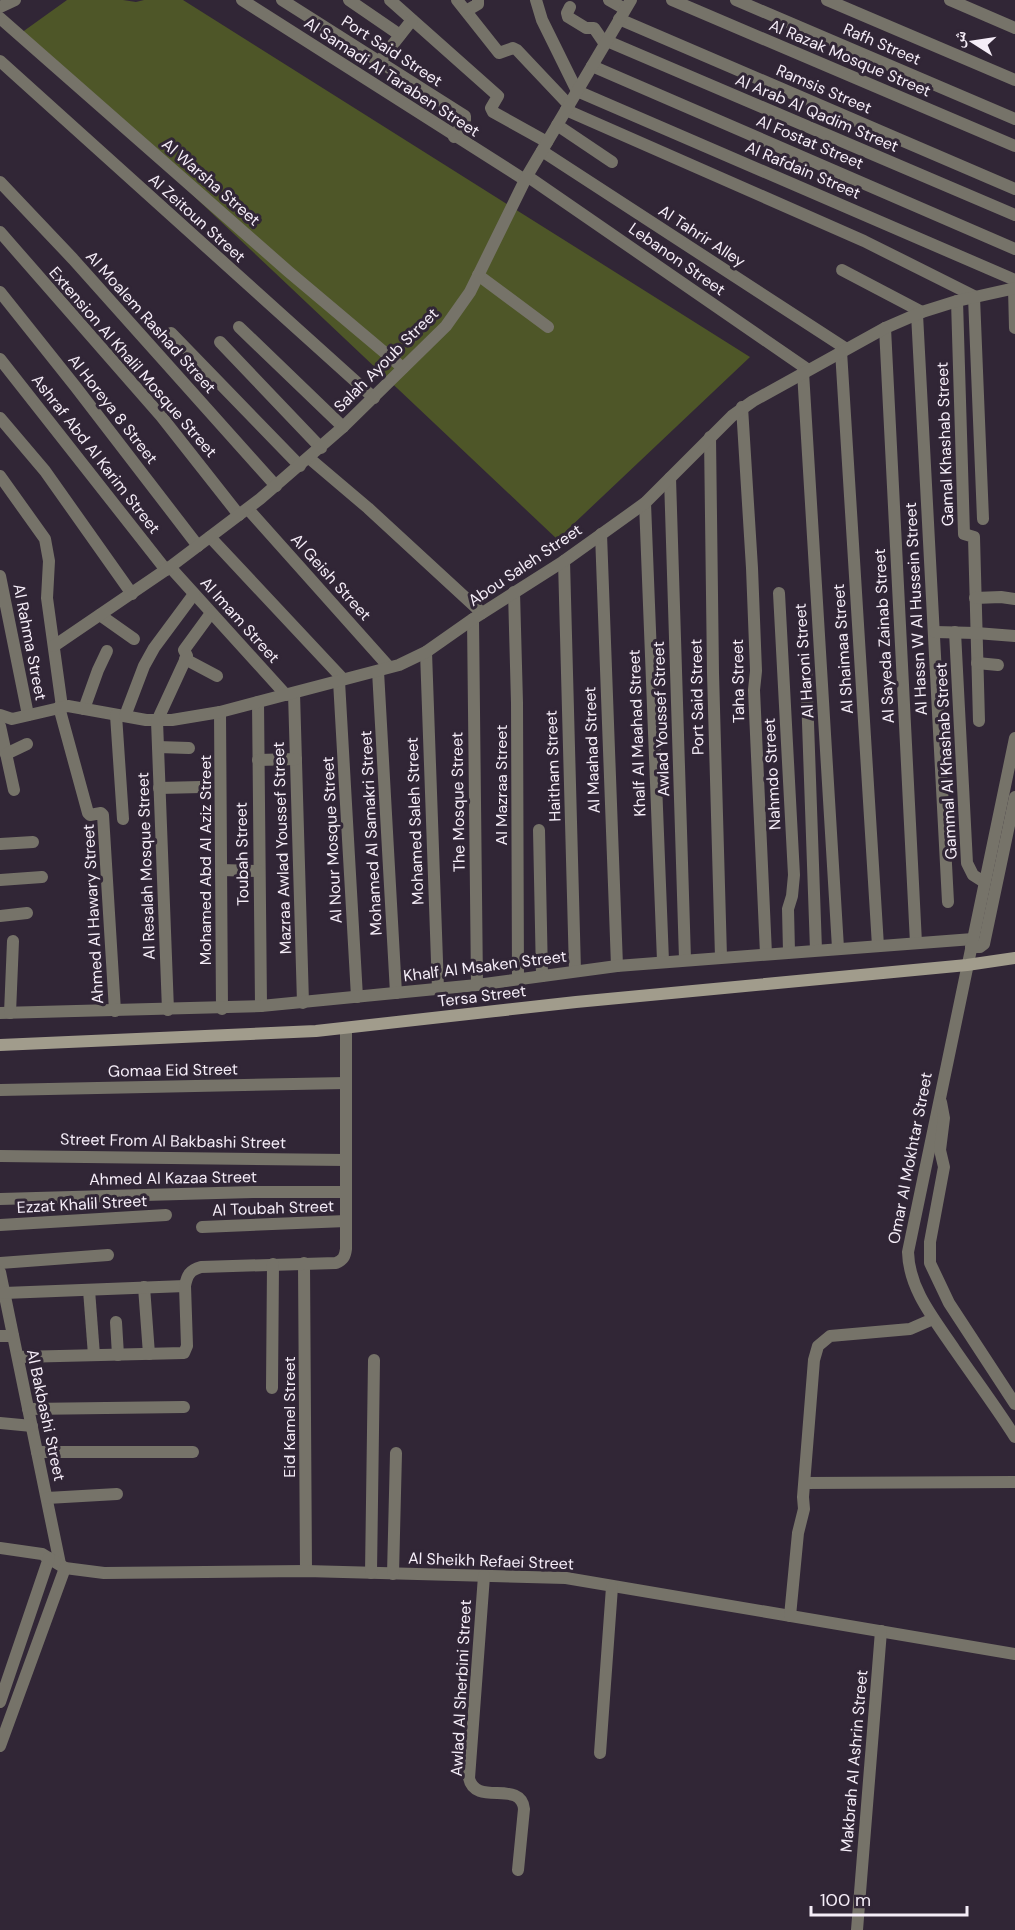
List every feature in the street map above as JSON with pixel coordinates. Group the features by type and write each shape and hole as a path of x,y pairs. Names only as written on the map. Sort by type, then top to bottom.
{"main road":[{"name":"Tersa Street","path":"0,1045 346,1029 576,1002 1015,958"}],"street":[{"path":"0,7 15,0"},
{"name":"Al Samadi Al Taraben Street","path":"242,0 454,137 526,178"},
{"name":"Port Said Street","path":"282,0 465,116 465,120 454,137"},
{"path":"349,0 400,35"},
{"path":"380,62 412,20 390,0"},
{"path":"457,0 499,53 513,48 517,50 567,108 843,232 975,297 983,519"},
{"path":"466,11 478,4 478,0"},
{"path":"536,0 542,20 577,91"},
{"name":"Ramsis Street","path":"609,0 1015,189"},
{"name":"Al Razak Mosque Street","path":"672,0 1015,146"},
{"name":"Rafh Street","path":"736,0 1015,119"},
{"path":"827,0 1015,81"},
{"path":"950,0 1015,28"},
{"name":"Al Arab Al Qadim Street","path":"570,7 568,17 586,28 594,28 606,42 1015,215"},
{"path":"386,26 400,9"},
{"name":"Salah Ayoub Street","path":"54,646 132,594 276,486 321,448 446,326 459,310 526,178 625,9"},
{"name":"Al Warsha Street","path":"0,18 289,272 403,368"},
{"name":"Al Tahrir Alley","path":"412,20 498,96 491,111 843,350"},
{"name":"Al Zeitoun Street","path":"0,61 374,398"},
{"name":"Al Fostat Street","path":"592,66 1015,249"},
{"name":"Al Rafdain Street","path":"577,91 1015,285"},
{"path":"557,125 612,162"},
{"name":"Lebanon Street","path":"526,178 805,370"},
{"name":"Al Moalem Rashad Street","path":"0,182 276,486"},
{"name":"Extension Al Khalil Mosque Street","path":"0,232 244,512"},
{"path":"842,270 919,313"},
{"path":"478,275 548,327"},
{"path":"1015,285 1015,328"},
{"name":"Abou Saleh Street","path":"0,715 11,719 61,707 157,721 220,712 384,669 426,652 477,616 564,561 645,503 742,408 805,370 885,328 919,313 1015,285"},
{"name":"Al Horeya 8 Street","path":"0,292 198,546"},
{"name":"Gamal Khashab Street","path":"957,301 964,534 974,537 979,721"},
{"name":"Al Hassn W Al Hussein Street","path":"919,313 948,902"},
{"path":"239,327 343,427"},
{"name":"Al Sayeda Zainab Street","path":"885,328 916,943"},
{"path":"171,333 304,462 417,553 477,616"},
{"path":"220,342 321,448"},
{"name":"Al Shaimaa Street","path":"843,350 878,946"},
{"name":"Ashraf Abd Al Karim Street","path":"0,358 168,568"},
{"name":"Al Haroni Street","path":"805,370 838,948"},
{"name":"Taha Street","path":"742,408 752,568 756,671 754,690 765,954"},
{"path":"0,417 45,471 132,594"},
{"name":"Port Said Street","path":"710,437 712,673 721,957"},
{"path":"0,476 45,538 48,550 47,598 61,707"},
{"name":"Awlad Youssef Street","path":"670,478 685,959"},
{"name":"Khalf Al Maahad Street","path":"645,503 663,961"},
{"name":"Al Geish Street","path":"244,512 384,669"},
{"name":"Al Maahad Street","path":"601,534 617,966"},
{"path":"210,537 341,680"},
{"name":"Haitham Street","path":"564,561 575,971"},
{"name":"Al Imam Street","path":"168,568 290,694"},
{"name":"Al Rahma Street","path":"0,576 28,715"},
{"name":"Al Mazraa Street","path":"514,592 518,714 518,979"},
{"name":"Nahmdo Street","path":"779,593 794,875 794,887 788,909 789,952"},
{"path":"123,819 120,716 154,648 194,594"},
{"path":"975,598 1015,599"},
{"path":"157,721 186,659 187,655 184,650 211,613"},
{"path":"100,615 134,639"},
{"name":"The Mosque Street","path":"477,616 477,985"},
{"path":"935,632 1015,636"},
{"name":"Gammal Al Khashab Street","path":"955,632 967,863 974,875 984,882"},
{"path":"84,709 98,670 108,651"},
{"name":"Mohamed Saleh Street","path":"426,652 438,989"},
{"path":"186,659 217,676"},
{"path":"977,663 998,665"},
{"path":"806,666 816,950"},
{"name":"Mohamed Al Samakri Street","path":"384,669 396,993"},
{"name":"Al Nour Mosque Street","path":"341,680 357,997"},
{"name":"Mazraa Awlad Youssef Street","path":"290,694 296,759 303,1003"},
{"name":"Toubah Street","path":"258,702 261,1006"},
{"name":"Ahmed Al Hawary Street","path":"61,707 88,813 90,815 103,814 115,1011"},
{"name":"Mohamed Abd Al Aziz Street","path":"220,712 222,1009"},
{"name":"Al Resalah Mosque Street","path":"157,721 168,1010"},
{"path":"0,726 5,762 14,790"},
{"name":"Omar Al Mokhtar Street","path":"1014,1434 933,1319 914,1285 910,1274 908,1252 1015,738"},
{"path":"5,762 27,744"},
{"path":"158,747 189,748"},
{"path":"258,760 296,759"},
{"path":"159,788 201,787"},
{"path":"972,943 980,947 984,944 1015,797"},
{"path":"539,830 542,976"},
{"path":"0,844 33,842"},
{"path":"221,870 259,871"},
{"path":"0,880 42,877"},
{"path":"0,915 27,913"},
{"path":"5,1013 13,941"},
{"name":"Khalf Al Msaken Street","path":"5,1013 222,1009 477,985 685,959 916,943 972,943"},
{"path":"18,1357 180,1353 187,1350 185,1286 192,1270 201,1267 336,1263 342,1260 345,1255 346,1221 346,1029"},
{"name":"Gomaa Eid Street","path":"0,1090 346,1083"},
{"path":"940,1095 944,1118 940,1150 944,1167 930,1242 930,1263 949,1303 1015,1404"},
{"name":"Street From Al Bakbashi Street","path":"0,1156 346,1160"},
{"name":"Ahmed Al Kazaa Street","path":"0,1199 253,1192 346,1192"},
{"name":"Ezzat Khalil Street","path":"0,1225 166,1215"},
{"name":"Al Toubah Street","path":"202,1227 346,1221"},
{"path":"0,1263 108,1255"},
{"name":"Eid Kamel Street","path":"304,1263 306,1571"},
{"path":"272,1388 273,1264"},
{"name":"Al Bakbashi Street","path":"0,1272 62,1566"},
{"path":"4,1293 185,1286"},
{"path":"144,1287 149,1354"},
{"path":"89,1290 94,1355"},
{"path":"790,1616 798,1533 804,1509 802,1497 805,1484 815,1353 823,1340 831,1336 910,1329 933,1319"},
{"path":"116,1322 118,1355"},
{"path":"0,1336 13,1336"},
{"path":"371,1573 374,1360"},
{"path":"28,1409 184,1407"},
{"path":"0,1423 32,1426"},
{"path":"37,1452 194,1452"},
{"path":"393,1574 396,1453"},
{"path":"805,1484 1015,1482"},
{"path":"46,1498 117,1494"},
{"name":"Al Sheikh Refaei Street","path":"0,1548 42,1554 62,1566 104,1573 306,1571 566,1578 1015,1654"},
{"path":"0,1702 49,1558"},
{"path":"0,1746 62,1566"},
{"name":"Awlad Al Sherbini Street","path":"484,1576 470,1778 472,1786 480,1791 515,1795 523,1801 518,1870"},
{"path":"600,1753 612,1587"},
{"name":"Makbrah Al Ashrin Street","path":"857,1930 881,1631"}],"green space":[{"path":"67,0 136,2 183,0 750,357 558,540 21,33"}]}
